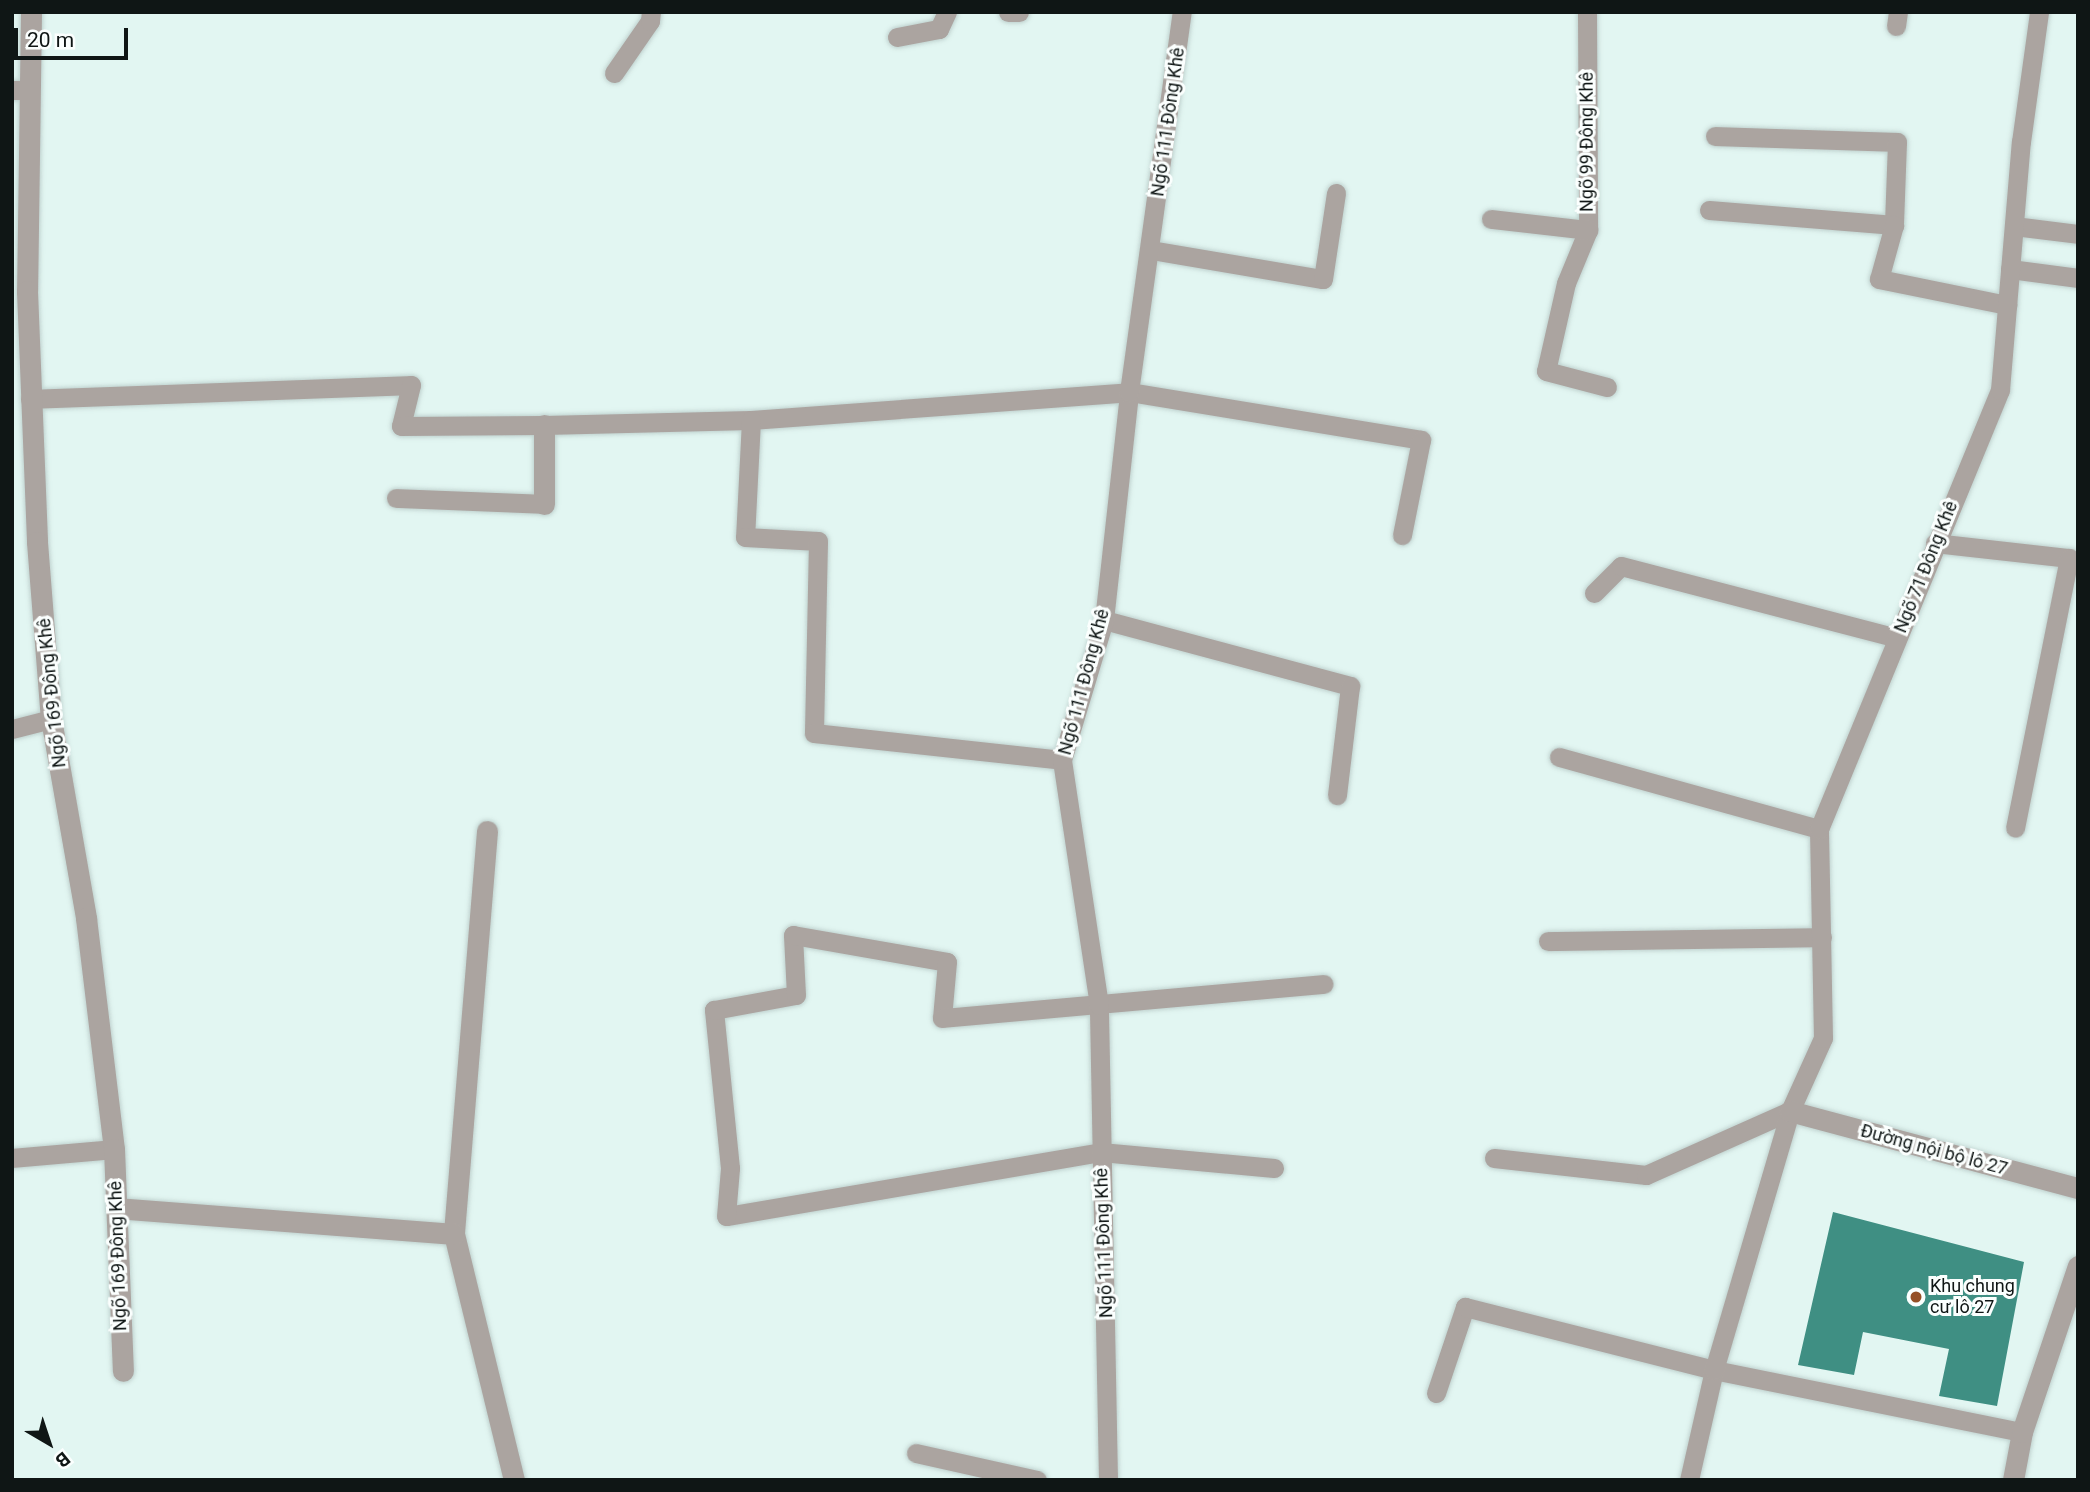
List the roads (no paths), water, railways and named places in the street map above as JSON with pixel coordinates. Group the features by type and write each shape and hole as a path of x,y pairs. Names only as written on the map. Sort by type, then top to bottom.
{"street":[{"name":"Ngõ 169 Đông Khê","path":"31,12 21,90 20,291 30,399 51,719 86,918 114,1149 123,1371"},
{"path":"544,425 544,504"},
{"path":"486,831 454,1234 514,1480"},
{"name":"Đường nội bộ lô 27","path":"1790,1111 2078,1188"},
{"path":"116,1208 454,1234"},
{"path":"2013,1480 2022,1432 2078,1266"}],"lane":[{"path":"614,73 650,21 651,12"},
{"path":"897,37 939,29 947,12"},
{"path":"1008,12 1019,12"},
{"name":"Ngõ 111 Đông Khê","path":"1108,1480 1099,1005 1062,760 1104,620 1129,392 1151,250 1182,12"},
{"name":"Ngõ 99 Đông Khê","path":"1587,12 1588,230 1566,283 1546,372 1607,387"},
{"name":"Ngõ 71 Đông Khê","path":"1689,1480 1714,1370 1790,1111 1824,1038 1819,829 2000,390 2014,226 2039,12"},
{"path":"1715,136 1897,142 1894,225 1879,279 2007,305"},
{"path":"1151,250 1323,279 1336,193"},
{"path":"1709,210 1894,225"},
{"path":"1491,219 1588,230"},
{"path":"2014,226 2078,234"},
{"path":"2010,269 2078,278"},
{"path":"30,399 411,385 401,426 751,420 1129,392 1420,440 1402,535"},
{"path":"751,420 746,537 818,541 814,733 1062,760"},
{"path":"396,498 544,504"},
{"path":"1935,543 2069,558 2015,828"},
{"path":"1594,593 1621,566 1896,638"},
{"path":"1104,620 1350,686 1336,795"},
{"path":"12,729 51,719"},
{"path":"1559,757 1819,829"},
{"path":"1274,1168 1101,1152 726,1216 730,1168 714,1010 796,995 793,935 947,962 942,1018 1322,984"},
{"path":"1548,941 1822,937"},
{"path":"1494,1158 1646,1175 1790,1111"},
{"path":"12,1158 114,1149"},
{"path":"1436,1393 1465,1307 1714,1370 2022,1432"},
{"path":"916,1453 1037,1480"}],"place":[{"name":"Khu chung cư lô 27","path":"1916,1297"}]}
